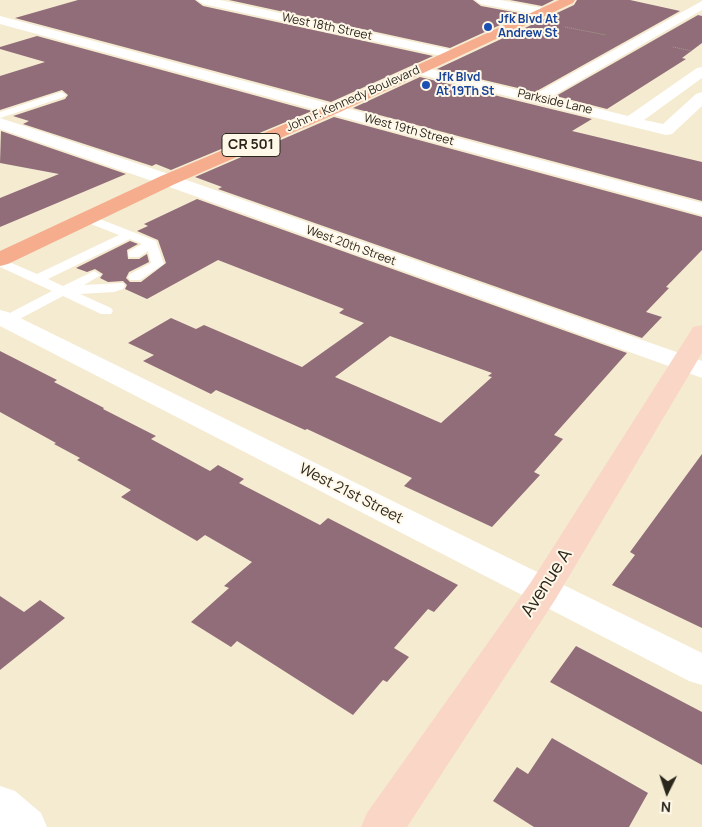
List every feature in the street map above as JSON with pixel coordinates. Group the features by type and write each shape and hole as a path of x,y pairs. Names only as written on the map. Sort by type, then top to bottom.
{"main road":[{"name":"John F. Kennedy Boulevard","path":"0,261 168,180 334,110 450,54 569,0"}],"street":[{"name":"West 18th Street","path":"203,0 450,54"},
{"path":"481,0 543,12"},
{"path":"539,98 702,5"},
{"name":"West 19th Street","path":"0,20 702,209"},
{"name":"Parkside Lane","path":"418,70 633,120 666,130 702,97"},
{"path":"633,120 702,71"},
{"name":"West 20th Street","path":"0,123 168,180 692,367"},
{"name":"West 21st Street","path":"3,318 702,670"},
{"name":"Avenue A","path":"382,827 543,591 692,367 702,332"},
{"path":"0,805 26,827"}],"lane":[{"path":"0,115 61,95"},
{"path":"87,218 152,244"},
{"path":"38,279 129,235"},
{"path":"134,254 152,244"},
{"path":"135,277 158,264 152,244"},
{"path":"0,261 106,311"},
{"path":"3,318 64,291 94,275"},
{"path":"64,291 114,288 118,286"}],"building":[{"path":"78,0 195,0 203,6 433,56 331,102 15,18"},
{"path":"229,0 473,0 481,6 524,14 450,48"},
{"path":"510,0 554,0 542,6"},
{"path":"577,0 630,0 680,11 535,92 437,69 574,5"},
{"path":"698,15 702,16 702,43 682,58 686,59 607,109 556,96"},
{"path":"37,36 312,111 171,170 156,164 152,166 23,124 29,121 13,116 65,99 68,95 62,90 0,110 0,76 45,62 0,49 0,47"},
{"path":"420,77 592,119 572,131 702,162 702,201 353,108"},
{"path":"334,117 702,217 702,250 666,287 669,288 646,312 662,317 642,338 218,189 222,187 195,177"},
{"path":"1,131 126,174 0,227 0,198 59,174 0,163"},
{"path":"197,199 627,353 554,435 563,439 534,472 540,475 492,527 404,486 412,478 307,429 305,430 216,390 211,394 143,361 154,355 128,343 171,318 196,329 204,325 302,367 364,323 339,313 344,309 218,260 147,299 125,289 127,285 123,281 108,282 100,278 103,274 95,269 87,272 76,268 130,241 138,244 127,250 128,259 139,259 147,254 149,262 129,272 126,278 130,282 141,282 166,263 158,240 137,231 148,226 144,224","holes":["390,336 492,373 488,376 492,377 441,423 335,377"]},
{"path":"0,351 57,380 54,382 156,436 151,439 210,471 218,465 244,479 239,483 320,525 328,518 458,585 434,612 428,609 394,648 409,657 387,682 383,680 353,715 237,641 231,647 191,622 229,588 224,586 252,562 205,535 197,541 121,497 131,490 77,460 80,458 54,444 56,443 0,412"},
{"path":"702,454 702,628 612,585 635,555 630,552"},
{"path":"0,596 24,612 40,600 65,618 0,670"},
{"path":"576,646 702,712 702,765 550,682"},
{"path":"552,738 648,793 629,827 534,827 493,801 517,767 528,774"}],"place":[{"name":"Jfk Blvd At Andrew St","path":"488,27"},
{"name":"Jfk Blvd At 19Th St","path":"426,85"}]}
